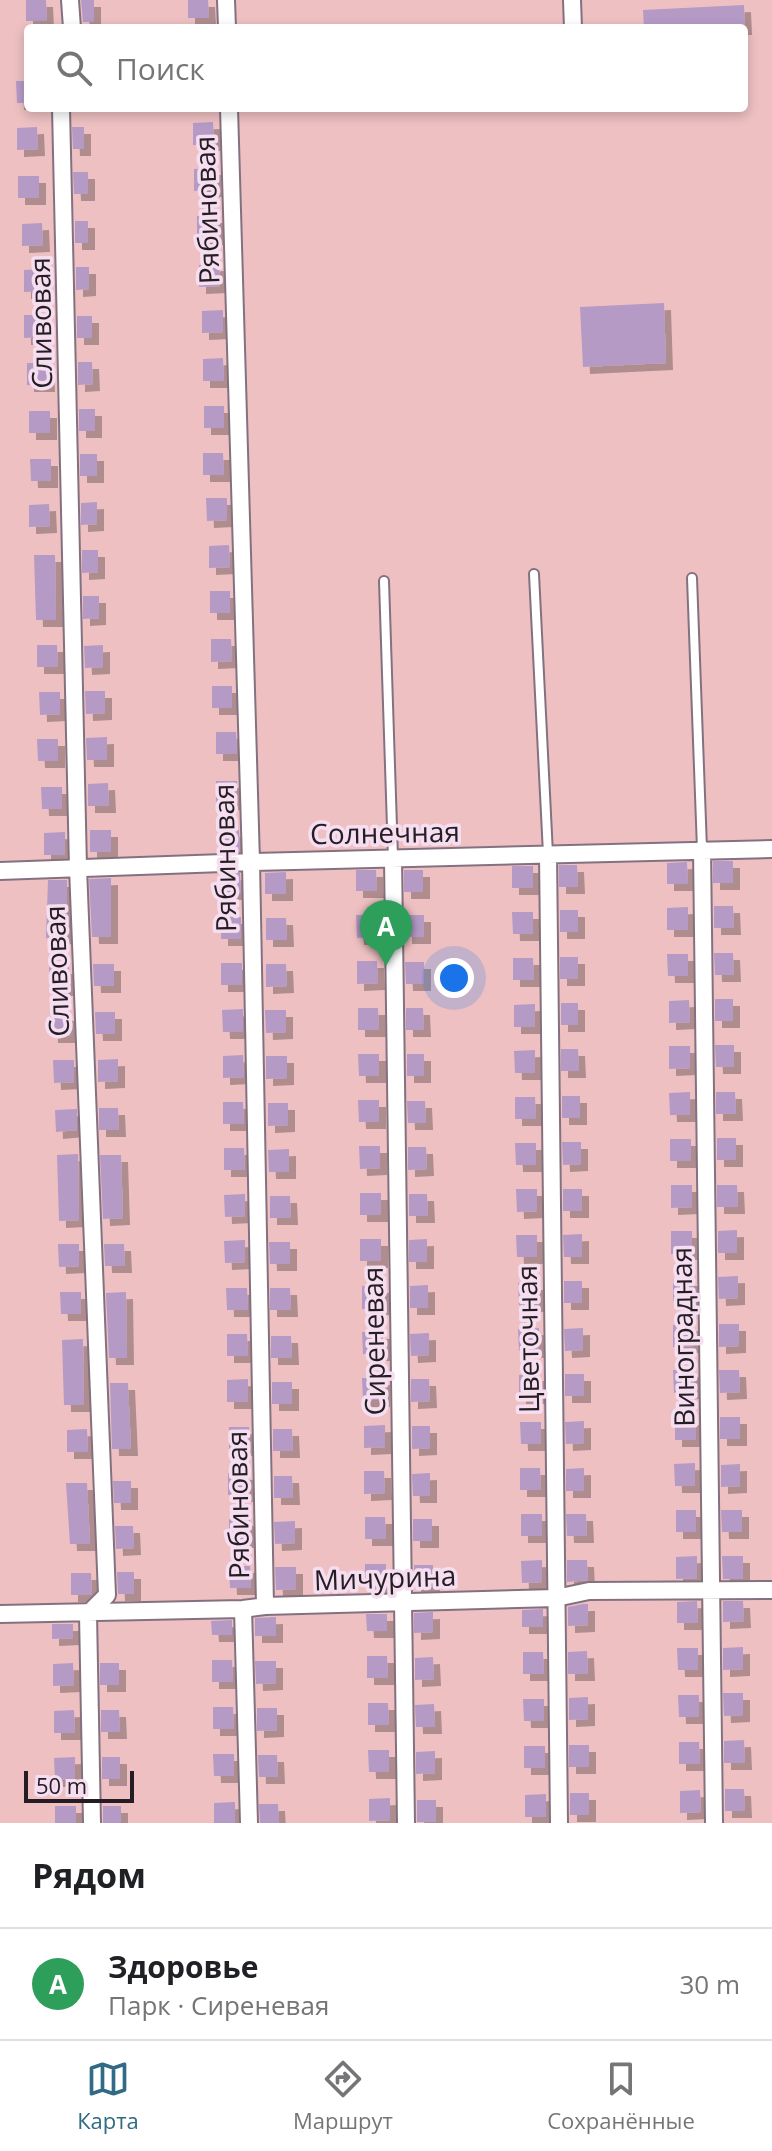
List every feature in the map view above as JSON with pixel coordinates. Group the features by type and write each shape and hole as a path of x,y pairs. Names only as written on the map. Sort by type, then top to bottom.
{"street":[{"path":"70,0 72,24"},
{"path":"226,0 227,24"},
{"path":"572,0 573,24"},
{"name":"Сливовая","path":"61,112 78,868 107,1595 88,1614"},
{"name":"Рябиновая","path":"229,112 251,862 265,1606"},
{"name":"Виноградная","path":"702,849 714,1823"},
{"name":"Солнечная","path":"0,871 772,849"},
{"name":"Цветочная","path":"548,854 559,1823"},
{"name":"Сиреневая","path":"393,859 406,1823"},
{"name":"Мичурина","path":"0,1614 88,1614 556,1598 589,1591 772,1590"},
{"name":"Рябиновая","path":"243,1609 249,1823"},
{"path":"88,1614 92,1823"}],"lane":[{"path":"534,574 548,854"},
{"path":"692,578 702,849"},
{"path":"384,581 393,859"}],"shaded area":[{"path":"0,0 772,0 772,1823 0,1823"}],"building":[{"path":"26,0 46,0 47,21 26,21"},
{"path":"81,0 94,0 94,22 83,22"},
{"path":"188,0 208,0 209,18 188,18"},
{"path":"744,5 745,24 644,24 643,10"},
{"path":"16,81 24,81 24,103 17,103"},
{"path":"213,122 214,144 193,145 193,123"},
{"path":"37,127 38,149 17,150 17,128"},
{"path":"72,127 84,127 84,149 73,149"},
{"path":"214,168 215,190 194,191 194,169"},
{"path":"73,172 88,172 88,194 74,194"},
{"path":"18,176 39,176 39,198 18,198"},
{"path":"197,216 217,216 218,238 197,238"},
{"path":"75,221 88,221 88,243 75,243"},
{"path":"42,223 43,245 22,246 22,224"},
{"path":"219,264 220,286 199,287 199,265"},
{"path":"76,267 89,267 89,289 76,290"},
{"path":"45,269 45,291 24,292 24,270"},
{"path":"664,303 666,363 583,367 580,307"},
{"path":"223,310 223,332 202,333 202,311"},
{"path":"24,315 45,315 45,337 24,338"},
{"path":"77,316 92,316 92,338 77,338"},
{"path":"223,358 224,381 203,381 203,359"},
{"path":"78,362 92,362 93,384 78,385"},
{"path":"27,363 47,363 48,385 27,385"},
{"path":"204,406 224,406 224,428 204,428"},
{"path":"79,409 95,409 95,431 79,431"},
{"path":"29,411 50,411 50,433 29,433"},
{"path":"203,453 223,453 224,475 203,475"},
{"path":"80,454 97,454 97,476 80,476"},
{"path":"30,459 51,459 51,481 31,481"},
{"path":"206,498 227,498 227,520 207,521"},
{"path":"97,502 97,524 81,525 81,503"},
{"path":"49,504 50,526 29,527 29,505"},
{"path":"229,545 230,567 209,568 209,546"},
{"path":"82,550 98,550 98,572 82,573"},
{"path":"34,555 55,555 56,620 36,620"},
{"path":"210,591 230,591 230,613 210,613"},
{"path":"83,596 99,596 99,618 83,619"},
{"path":"211,639 231,639 232,661 211,662"},
{"path":"37,645 57,645 58,667 37,667"},
{"path":"103,645 103,667 85,668 84,646"},
{"path":"212,686 232,686 232,708 212,708"},
{"path":"85,691 105,691 105,713 86,714"},
{"path":"39,692 60,692 60,714 40,715"},
{"path":"216,732 236,732 237,754 216,754"},
{"path":"107,737 107,760 87,760 86,738"},
{"path":"37,739 58,739 58,761 38,761"},
{"path":"216,781 237,781 237,803 216,804"},
{"path":"108,783 109,806 88,806 88,784"},
{"path":"41,787 62,787 62,809 42,809"},
{"path":"90,830 111,830 111,852 90,852"},
{"path":"219,830 239,830 240,851 219,852"},
{"path":"65,832 65,855 44,855 44,833"},
{"path":"713,861 733,861 733,883 713,883"},
{"path":"687,862 688,884 667,884 667,863"},
{"path":"559,865 577,865 578,887 559,887"},
{"path":"512,866 533,866 533,888 512,888"},
{"path":"356,870 376,870 377,891 356,891"},
{"path":"404,870 423,870 423,892 404,892"},
{"path":"286,872 286,894 265,894 265,873"},
{"path":"240,873 241,893 221,893 220,874"},
{"path":"111,878 111,937 92,937 89,879"},
{"path":"48,880 67,880 67,937 46,938"},
{"path":"714,906 733,906 734,928 714,928"},
{"path":"688,907 688,930 667,930 667,908"},
{"path":"560,910 578,910 578,932 560,932"},
{"path":"512,912 533,912 533,934 513,934"},
{"path":"356,915 377,915 377,937 357,938"},
{"path":"405,915 424,915 424,937 405,937"},
{"path":"221,917 241,917 241,939 221,939"},
{"path":"266,918 286,918 287,940 266,940"},
{"path":"714,953 733,953 734,975 715,975"},
{"path":"667,954 688,954 688,976 668,976"},
{"path":"560,957 578,957 578,979 560,979"},
{"path":"513,958 533,958 534,980 513,980"},
{"path":"357,961 377,961 378,983 357,984"},
{"path":"405,962 424,962 424,984 406,984"},
{"path":"221,963 242,963 242,985 221,985"},
{"path":"93,964 114,964 114,986 94,986"},
{"path":"266,964 286,964 287,986 266,987"},
{"path":"49,967 69,967 70,989 49,989"},
{"path":"715,999 733,999 733,1021 715,1021"},
{"path":"689,1000 690,1022 669,1023 669,1001"},
{"path":"561,1003 578,1003 578,1025 561,1025"},
{"path":"535,1004 535,1027 514,1027 514,1005"},
{"path":"358,1008 378,1008 379,1030 358,1030"},
{"path":"406,1008 423,1008 424,1030 406,1030"},
{"path":"243,1009 243,1032 223,1032 222,1010"},
{"path":"265,1010 286,1010 286,1032 266,1033"},
{"path":"95,1012 115,1012 115,1034 96,1034"},
{"path":"50,1014 71,1014 71,1036 51,1036"},
{"path":"715,1045 734,1045 734,1067 716,1067"},
{"path":"669,1046 690,1046 690,1068 669,1069"},
{"path":"561,1049 578,1049 579,1071 561,1071"},
{"path":"535,1050 535,1073 515,1073 514,1051"},
{"path":"358,1054 379,1054 379,1076 359,1076"},
{"path":"407,1054 424,1054 424,1076 407,1076"},
{"path":"243,1055 244,1077 223,1078 223,1056"},
{"path":"266,1056 287,1056 287,1078 266,1079"},
{"path":"118,1059 118,1081 98,1082 98,1060"},
{"path":"53,1060 74,1060 74,1082 54,1083"},
{"path":"690,1092 690,1115 670,1115 669,1093"},
{"path":"716,1092 735,1092 736,1114 716,1114"},
{"path":"562,1096 580,1096 580,1118 562,1118"},
{"path":"515,1097 535,1097 536,1119 515,1119"},
{"path":"358,1100 379,1100 379,1122 359,1122"},
{"path":"407,1101 425,1101 426,1123 408,1123"},
{"path":"223,1102 243,1102 244,1124 223,1124"},
{"path":"268,1103 288,1103 288,1125 268,1126"},
{"path":"99,1108 118,1108 119,1130 99,1130"},
{"path":"77,1109 77,1130 56,1132 55,1110"},
{"path":"717,1138 736,1138 736,1160 717,1160"},
{"path":"670,1139 691,1139 691,1161 670,1161"},
{"path":"562,1142 581,1142 581,1164 563,1165"},
{"path":"515,1143 536,1143 536,1165 516,1165"},
{"path":"359,1146 380,1146 380,1168 360,1169"},
{"path":"408,1147 426,1147 427,1169 408,1170"},
{"path":"224,1148 244,1148 245,1170 224,1170"},
{"path":"289,1149 289,1172 269,1172 268,1150"},
{"path":"78,1154 79,1220 59,1221 57,1155"},
{"path":"100,1155 121,1155 123,1218 103,1219"},
{"path":"671,1185 692,1185 692,1207 671,1208"},
{"path":"717,1185 737,1185 738,1207 717,1207"},
{"path":"516,1189 537,1189 537,1211 517,1212"},
{"path":"563,1189 582,1189 582,1211 563,1211"},
{"path":"360,1193 381,1193 381,1215 360,1215"},
{"path":"245,1194 245,1216 225,1217 224,1195"},
{"path":"409,1194 427,1194 428,1216 409,1216"},
{"path":"270,1196 290,1196 291,1218 270,1218"},
{"path":"737,1230 737,1253 718,1253 718,1231"},
{"path":"671,1231 692,1231 692,1253 671,1254"},
{"path":"582,1234 582,1257 564,1257 563,1235"},
{"path":"516,1235 537,1235 537,1257 517,1257"},
{"path":"360,1239 381,1239 381,1261 360,1261"},
{"path":"427,1239 427,1262 409,1262 409,1240"},
{"path":"245,1240 245,1262 225,1263 224,1241"},
{"path":"269,1242 290,1242 290,1264 270,1264"},
{"path":"58,1244 79,1244 79,1266 59,1267"},
{"path":"104,1244 124,1244 125,1266 105,1266"},
{"path":"738,1276 738,1298 719,1299 718,1277"},
{"path":"673,1279 693,1279 694,1301 673,1301"},
{"path":"564,1281 582,1281 582,1303 564,1303"},
{"path":"518,1283 539,1283 539,1305 519,1305"},
{"path":"428,1285 428,1308 410,1308 410,1286"},
{"path":"362,1286 383,1286 383,1308 362,1309"},
{"path":"226,1288 247,1288 248,1310 227,1310"},
{"path":"270,1288 290,1288 291,1310 270,1310"},
{"path":"60,1292 81,1292 81,1314 61,1314"},
{"path":"126,1292 127,1358 109,1358 106,1293"},
{"path":"694,1324 694,1346 673,1347 673,1325"},
{"path":"719,1324 739,1324 739,1346 719,1347"},
{"path":"539,1328 539,1351 519,1351 518,1329"},
{"path":"583,1328 583,1350 565,1351 564,1329"},
{"path":"362,1332 383,1332 383,1354 363,1354"},
{"path":"429,1333 429,1355 411,1356 410,1334"},
{"path":"227,1334 247,1334 248,1356 227,1356"},
{"path":"271,1336 291,1336 292,1358 271,1358"},
{"path":"83,1339 84,1405 64,1405 62,1340"},
{"path":"673,1370 694,1370 694,1392 674,1393"},
{"path":"719,1370 739,1370 740,1392 720,1393"},
{"path":"539,1374 540,1397 519,1397 519,1375"},
{"path":"565,1374 584,1374 584,1396 565,1396"},
{"path":"362,1378 383,1378 383,1400 363,1400"},
{"path":"248,1379 248,1402 227,1402 227,1380"},
{"path":"411,1379 429,1379 430,1401 411,1402"},
{"path":"272,1382 292,1382 292,1404 272,1404"},
{"path":"110,1383 128,1383 131,1449 112,1449"},
{"path":"720,1417 740,1417 740,1439 720,1439"},
{"path":"675,1418 696,1418 696,1440 675,1440"},
{"path":"584,1421 584,1443 566,1444 565,1422"},
{"path":"520,1422 541,1422 541,1444 521,1444"},
{"path":"385,1425 385,1447 364,1448 364,1426"},
{"path":"412,1426 430,1426 430,1448 412,1449"},
{"path":"229,1427 249,1427 249,1449 229,1449"},
{"path":"87,1429 88,1452 67,1452 67,1430"},
{"path":"273,1429 292,1429 293,1451 273,1451"},
{"path":"695,1463 695,1486 675,1486 674,1464"},
{"path":"740,1464 740,1486 721,1487 721,1465"},
{"path":"520,1468 540,1468 541,1490 520,1490"},
{"path":"584,1468 584,1491 566,1491 566,1469"},
{"path":"364,1471 384,1471 385,1493 364,1494"},
{"path":"228,1473 249,1473 249,1495 228,1495"},
{"path":"430,1473 430,1496 413,1496 412,1474"},
{"path":"274,1476 292,1476 293,1498 274,1498"},
{"path":"113,1481 131,1481 131,1503 114,1503"},
{"path":"66,1483 87,1483 90,1544 70,1544"},
{"path":"676,1510 696,1510 696,1532 676,1532"},
{"path":"721,1510 742,1510 742,1532 722,1532"},
{"path":"521,1514 542,1514 542,1536 521,1536"},
{"path":"566,1514 586,1514 587,1536 567,1536"},
{"path":"365,1517 385,1517 386,1539 365,1539"},
{"path":"229,1519 250,1519 250,1541 229,1541"},
{"path":"413,1519 432,1519 432,1541 413,1541"},
{"path":"295,1521 295,1543 275,1544 274,1522"},
{"path":"115,1526 133,1526 134,1548 116,1549"},
{"path":"697,1556 697,1578 676,1579 676,1557"},
{"path":"722,1556 743,1556 743,1579 723,1579"},
{"path":"542,1560 542,1582 522,1583 521,1561"},
{"path":"567,1560 587,1560 588,1580 567,1582"},
{"path":"365,1564 386,1564 386,1586 365,1586"},
{"path":"414,1565 433,1565 433,1587 414,1587"},
{"path":"229,1566 250,1566 251,1588 230,1588"},
{"path":"275,1567 296,1567 296,1589 276,1590"},
{"path":"117,1572 134,1572 134,1594 118,1594"},
{"path":"71,1573 91,1573 92,1595 71,1595"},
{"path":"697,1601 698,1623 677,1623 677,1602"},
{"path":"723,1601 743,1601 744,1621 723,1622"},
{"path":"588,1604 588,1625 568,1626 568,1607"},
{"path":"543,1609 543,1627 522,1627 522,1610"},
{"path":"433,1612 433,1632 414,1633 414,1613"},
{"path":"366,1614 387,1614 387,1631 367,1631"},
{"path":"276,1617 276,1636 255,1636 255,1618"},
{"path":"232,1620 232,1635 212,1635 211,1621"},
{"path":"52,1624 73,1624 73,1638 52,1639"},
{"path":"743,1647 743,1669 723,1670 723,1648"},
{"path":"677,1648 698,1648 698,1670 678,1670"},
{"path":"587,1651 588,1674 568,1674 568,1652"},
{"path":"523,1652 543,1652 544,1674 523,1674"},
{"path":"367,1656 387,1656 388,1678 367,1678"},
{"path":"433,1657 434,1679 415,1680 415,1658"},
{"path":"212,1660 232,1660 233,1682 212,1682"},
{"path":"255,1661 276,1661 276,1683 256,1684"},
{"path":"73,1663 74,1685 53,1686 53,1664"},
{"path":"100,1663 119,1663 119,1685 100,1685"},
{"path":"723,1693 743,1693 743,1715 724,1716"},
{"path":"678,1695 699,1695 699,1717 679,1717"},
{"path":"588,1697 588,1719 569,1720 569,1698"},
{"path":"523,1699 544,1699 544,1721 524,1721"},
{"path":"368,1703 388,1703 389,1725 368,1725"},
{"path":"434,1704 435,1727 416,1727 415,1705"},
{"path":"213,1707 233,1707 234,1729 213,1729"},
{"path":"257,1708 277,1708 277,1730 257,1731"},
{"path":"74,1710 75,1733 54,1733 54,1711"},
{"path":"101,1710 119,1710 120,1732 101,1732"},
{"path":"744,1740 745,1763 724,1763 724,1741"},
{"path":"679,1742 699,1742 700,1764 679,1764"},
{"path":"569,1745 589,1745 589,1767 569,1767"},
{"path":"524,1746 545,1746 545,1768 524,1768"},
{"path":"368,1750 389,1750 389,1772 369,1772"},
{"path":"435,1751 435,1773 416,1774 416,1752"},
{"path":"213,1754 234,1754 234,1776 214,1776"},
{"path":"258,1755 277,1755 278,1777 259,1777"},
{"path":"75,1757 75,1779 55,1780 54,1758"},
{"path":"102,1757 120,1757 120,1779 102,1779"},
{"path":"725,1789 744,1789 745,1811 725,1811"},
{"path":"700,1790 701,1812 680,1813 680,1791"},
{"path":"570,1793 589,1793 589,1815 570,1815"},
{"path":"546,1794 546,1817 525,1817 525,1795"},
{"path":"390,1798 390,1820 369,1821 369,1799"},
{"path":"417,1800 436,1800 436,1822 417,1822"},
{"path":"235,1802 235,1823 214,1823 214,1803"},
{"path":"259,1804 278,1804 279,1823 260,1823"},
{"path":"55,1806 76,1806 76,1823 55,1823"},
{"path":"103,1806 121,1806 121,1823 103,1823"}],"place":[{"name":"Здоровье","path":"386,966"}]}
